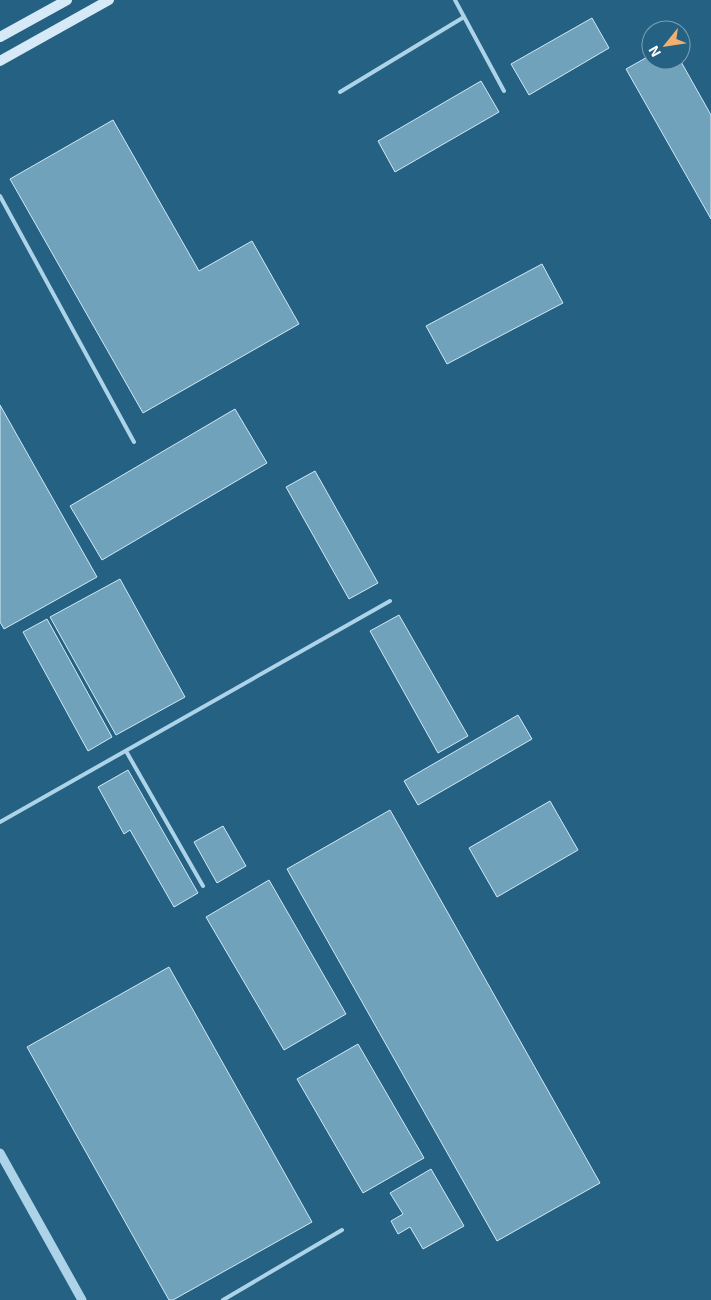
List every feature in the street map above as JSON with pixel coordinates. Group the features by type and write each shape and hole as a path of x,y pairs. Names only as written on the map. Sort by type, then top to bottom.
{"main road":[{"path":"0,37 66,0"},
{"path":"0,61 109,0"}],"street":[{"path":"0,1154 82,1300"}],"lane":[{"path":"455,0 504,91"},
{"path":"340,92 464,16"},
{"path":"0,196 134,442"},
{"path":"0,822 390,601"},
{"path":"126,750 203,886"},
{"path":"223,1300 342,1230"}],"building":[{"path":"592,18 609,48 529,95 511,64"},
{"path":"641,61 641,70 686,70 711,115 711,219 626,69"},
{"path":"481,81 499,112 395,172 378,141"},
{"path":"113,120 199,271 252,241 299,324 143,413 10,179"},
{"path":"542,264 563,303 447,364 426,326"},
{"path":"0,405 97,577 4,629 0,622"},
{"path":"235,409 267,463 102,560 70,506"},
{"path":"315,471 378,583 349,599 286,487"},
{"path":"120,579 185,697 116,735 50,617"},
{"path":"399,615 468,736 438,753 370,631"},
{"path":"47,619 112,737 88,751 23,632"},
{"path":"518,715 532,739 418,805 404,781"},
{"path":"128,770 198,893 174,907 130,830 124,834 98,787"},
{"path":"550,801 578,850 497,897 469,848"},
{"path":"390,810 600,1183 497,1241 287,869"},
{"path":"223,826 246,866 217,883 194,842"},
{"path":"269,880 346,1014 284,1050 206,917"},
{"path":"169,967 312,1222 173,1300 169,1300 27,1047"},
{"path":"358,1044 424,1158 363,1193 297,1079"},
{"path":"431,1169 464,1226 423,1249 410,1227 398,1234 391,1221 403,1214 390,1193"}]}
